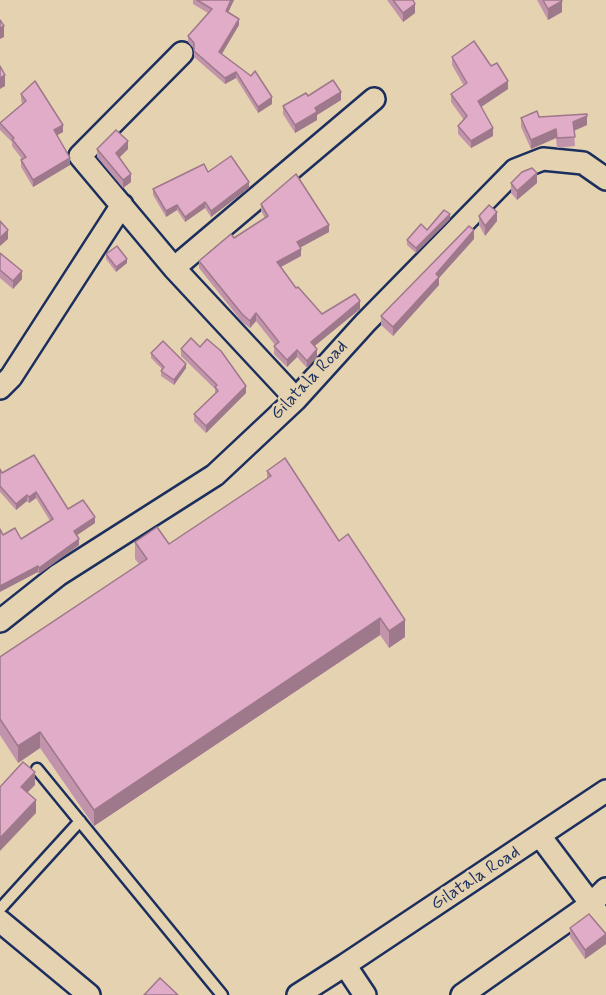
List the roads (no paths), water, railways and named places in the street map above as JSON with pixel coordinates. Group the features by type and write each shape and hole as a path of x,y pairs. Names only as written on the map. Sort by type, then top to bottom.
{"street":[{"path":"182,53 80,156 174,268 296,399"},
{"path":"174,268 374,99"},
{"name":"Gilatala Road","path":"0,621 58,575 214,475 296,399 365,323 515,170 543,159 583,163 606,179"},
{"path":"0,388 11,377 122,205"},
{"name":"Gilatala Road","path":"298,995 606,791"},
{"path":"540,836 606,924"},
{"path":"462,995 591,904 606,890"},
{"path":"0,921 89,995"},
{"path":"345,965 365,995"}],"lane":[{"path":"37,769 222,995"},
{"path":"0,909 80,821"}]}
